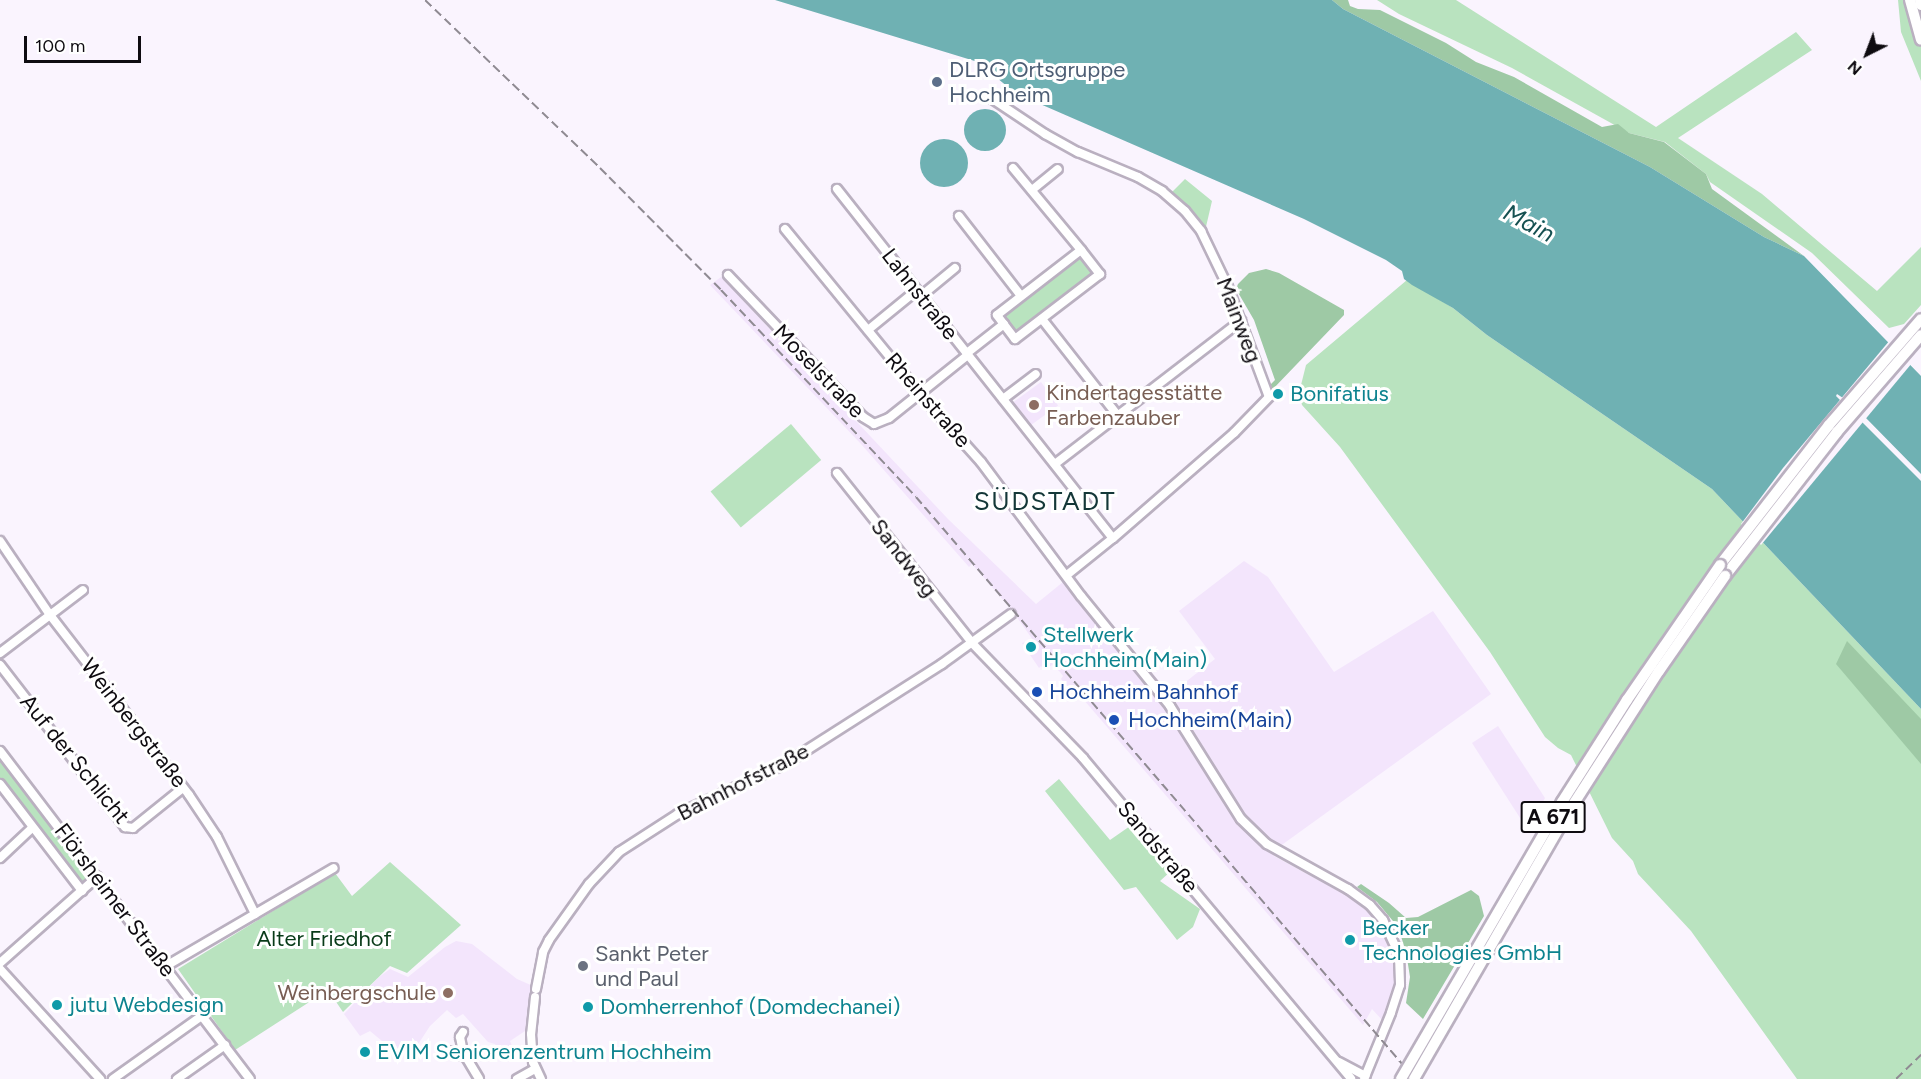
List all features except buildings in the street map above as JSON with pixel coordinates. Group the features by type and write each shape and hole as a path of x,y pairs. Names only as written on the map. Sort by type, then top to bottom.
{"highway":[{"path":"1910,0 1921,39"},
{"path":"1920,0 1921,5"},
{"name":"A 671","path":"1414,1079 1569,811 1659,671 1761,528 1917,334 1921,319"},
{"name":"A 671","path":"1401,1079 1546,828 1651,664 1753,521 1917,334"}],"street":[{"name":"Mainweg","path":"988,96 1045,134 1086,155 1138,177 1162,191 1185,211 1206,241 1241,321 1269,397 1234,433 1067,575"},
{"path":"1013,168 1032,190 1081,250 1100,274 1015,339 997,315 1081,250"},
{"path":"1032,190 1058,169"},
{"name":"Lahnstraße","path":"837,189 1113,538"},
{"path":"958,216 1021,296"},
{"name":"Rheinstraße","path":"785,229 920,394 981,462 1176,714 1233,808 1250,828 1276,850 1360,897 1377,912 1388,927 1399,955 1400,985 1392,1014 1365,1077"},
{"path":"868,330 955,268"},
{"name":"Moselstraße","path":"728,275 868,421 881,422 920,394 1004,324"},
{"path":"1042,318 1118,416"},
{"path":"1055,464 1241,321"},
{"path":"1003,399 1036,374"},
{"name":"Sandweg","path":"837,473 972,643"},
{"name":"Weinbergstraße","path":"0,541 50,615 183,788 217,837 255,914"},
{"path":"0,654 83,590"},
{"name":"Bahnhofstraße","path":"536,989 543,952 555,932 589,884 619,852 678,814 785,764 972,643 1011,614"},
{"name":"Sandstraße","path":"972,643 1086,760 1351,1079"},
{"name":"Auf der Schlicht","path":"0,665 125,827 133,828 183,788"},
{"name":"Flörsheimer Straße","path":"0,752 98,877 250,1079"},
{"name":"Flörsheimer Straße","path":"0,784 82,891"},
{"path":"0,858 32,828"},
{"path":"166,966 334,868"},
{"path":"0,963 98,877"},
{"path":"0,969 100,1079"},
{"path":"534,998 531,1038 535,1068 541,1079"},
{"path":"113,1079 203,1015"},
{"path":"462,1032 460,1037 466,1057 479,1079"},
{"path":"177,1079 225,1045"},
{"path":"448,1051 466,1057"},
{"name":"Sandstraße","path":"1335,1060 1365,1077"},
{"path":"517,1079 535,1068"}],"shaded area":[{"path":"721,277 948,519 1036,604 1063,582 1161,701 1215,659 1179,611 1244,561 1268,577 1334,672 1433,611 1491,694 1272,852 1274,856 1355,900 1375,918 1384,931 1392,947 1395,982 1383,1021 1372,1009 1363,1025 1071,685 1067,686 1061,679 1063,676 1060,672 1052,665 1045,670 1041,666 1039,668 1022,643 1033,640 1011,609 972,564 969,567 861,444 710,285"},
{"name":"Kindertagesstätte Farbenzauber","path":"1041,382 1058,405 1027,428 1010,404"},
{"path":"1498,726 1545,798 1538,812 1522,821 1472,743"},
{"name":"Weinbergschule","path":"456,941 472,944 517,979 533,986 529,1000 528,1029 510,1041 512,1046 505,1050 508,1054 504,1057 495,1044 488,1042 463,1014 456,1018 447,1010 430,1026 411,1055 382,1041 370,1031 360,1036 344,1014 379,977 390,969 408,977"}],"green space":[{"path":"1332,0 1348,0 1350,6 1358,9 1380,10 1446,43 1476,62 1514,77 1602,127 1618,124 1629,133 1664,142 1706,174 1712,189 1804,256 1764,237 1650,167 1343,9"},
{"path":"1377,0 1456,0 1656,127 1796,32 1812,50 1678,138 1762,194 1877,291 1921,247 1921,305 1904,324 1889,328 1812,253 1710,182 1706,174 1665,142 1629,133 1512,68 1399,14"},
{"path":"1898,0 1907,0 1909,16 1921,44 1921,81 1901,32"},
{"path":"1185,179 1212,201 1205,231 1188,209 1170,194"},
{"path":"1079,254 1094,274 1016,333 1001,313"},
{"path":"1266,269 1279,273 1344,310 1344,315 1272,390 1270,385 1275,380 1254,320 1236,289 1249,273"},
{"path":"1407,280 1453,308 1487,335 1712,489 1921,709 1921,1079 1797,1079 1691,931 1638,874 1633,861 1612,838 1571,755 1545,737 1490,652 1340,447 1302,405 1299,393 1306,365"},
{"path":"791,424 821,460 741,527 711,491"},
{"path":"1847,641 1921,719 1921,764 1836,664"},
{"path":"0,757 91,876 83,883 77,881 0,780"},
{"path":"1059,779 1110,840 1133,824 1171,871 1160,881 1200,909 1193,927 1177,940 1136,887 1124,890 1045,791"},
{"name":"Alter Friedhof","path":"390,862 461,925 407,973 390,966 343,1012 328,990 235,1050 178,969 335,873 352,896"},
{"path":"1361,884 1406,918 1418,917 1471,890 1479,896 1484,916 1423,1019 1406,1003 1410,977 1406,952 1398,927 1377,902 1357,887"}],"water":[{"name":"Main","path":"775,0 1332,0 1343,9 1650,167 1764,237 1804,256 1921,376 1921,474 1864,416 1843,398 1837,394 1836,396 1921,481 1921,709 1712,489 1487,335 1453,308 1412,285 1404,279 1402,271 1386,260 1304,219 1015,93 978,62"},
{"path":"985,109 993,110 1000,115 1005,122 1005,138 1000,145 993,150 985,151 977,150 970,145 965,138 964,130 965,122 970,115 977,110"},
{"path":"944,139 961,146 968,163 961,180 944,187 927,180 920,163 927,146"}],"pier":[{"path":"1890,340 1912,363 1761,545 1741,524 1783,468"}],"railway":[{"path":"425,0 600,168 721,290 916,497 1415,1079"},
{"path":"1896,1079 1921,1055"}],"place":[{"name":"DLRG Ortsgruppe Hochheim","path":"937,82"},
{"name":"Bonifatius","path":"1278,394"},
{"name":"Kindertagesstätte Farbenzauber","path":"1034,405"},
{"name":"Stellwerk Hochheim(Main)","path":"1031,647"},
{"name":"Hochheim Bahnhof","path":"1037,692"},
{"name":"Hochheim(Main)","path":"1114,720"},
{"name":"Becker Technologies GmbH","path":"1350,940"},
{"name":"Sankt Peter und Paul","path":"583,966"},
{"name":"Weinbergschule","path":"448,993"},
{"name":"jutu Webdesign","path":"57,1005"},
{"name":"Domherrenhof (Domdechanei)","path":"588,1007"},
{"name":"EVIM Seniorenzentrum Hochheim","path":"365,1052"}],"district":[{"name":"SÜDSTADT","path":"1045,502"}]}
